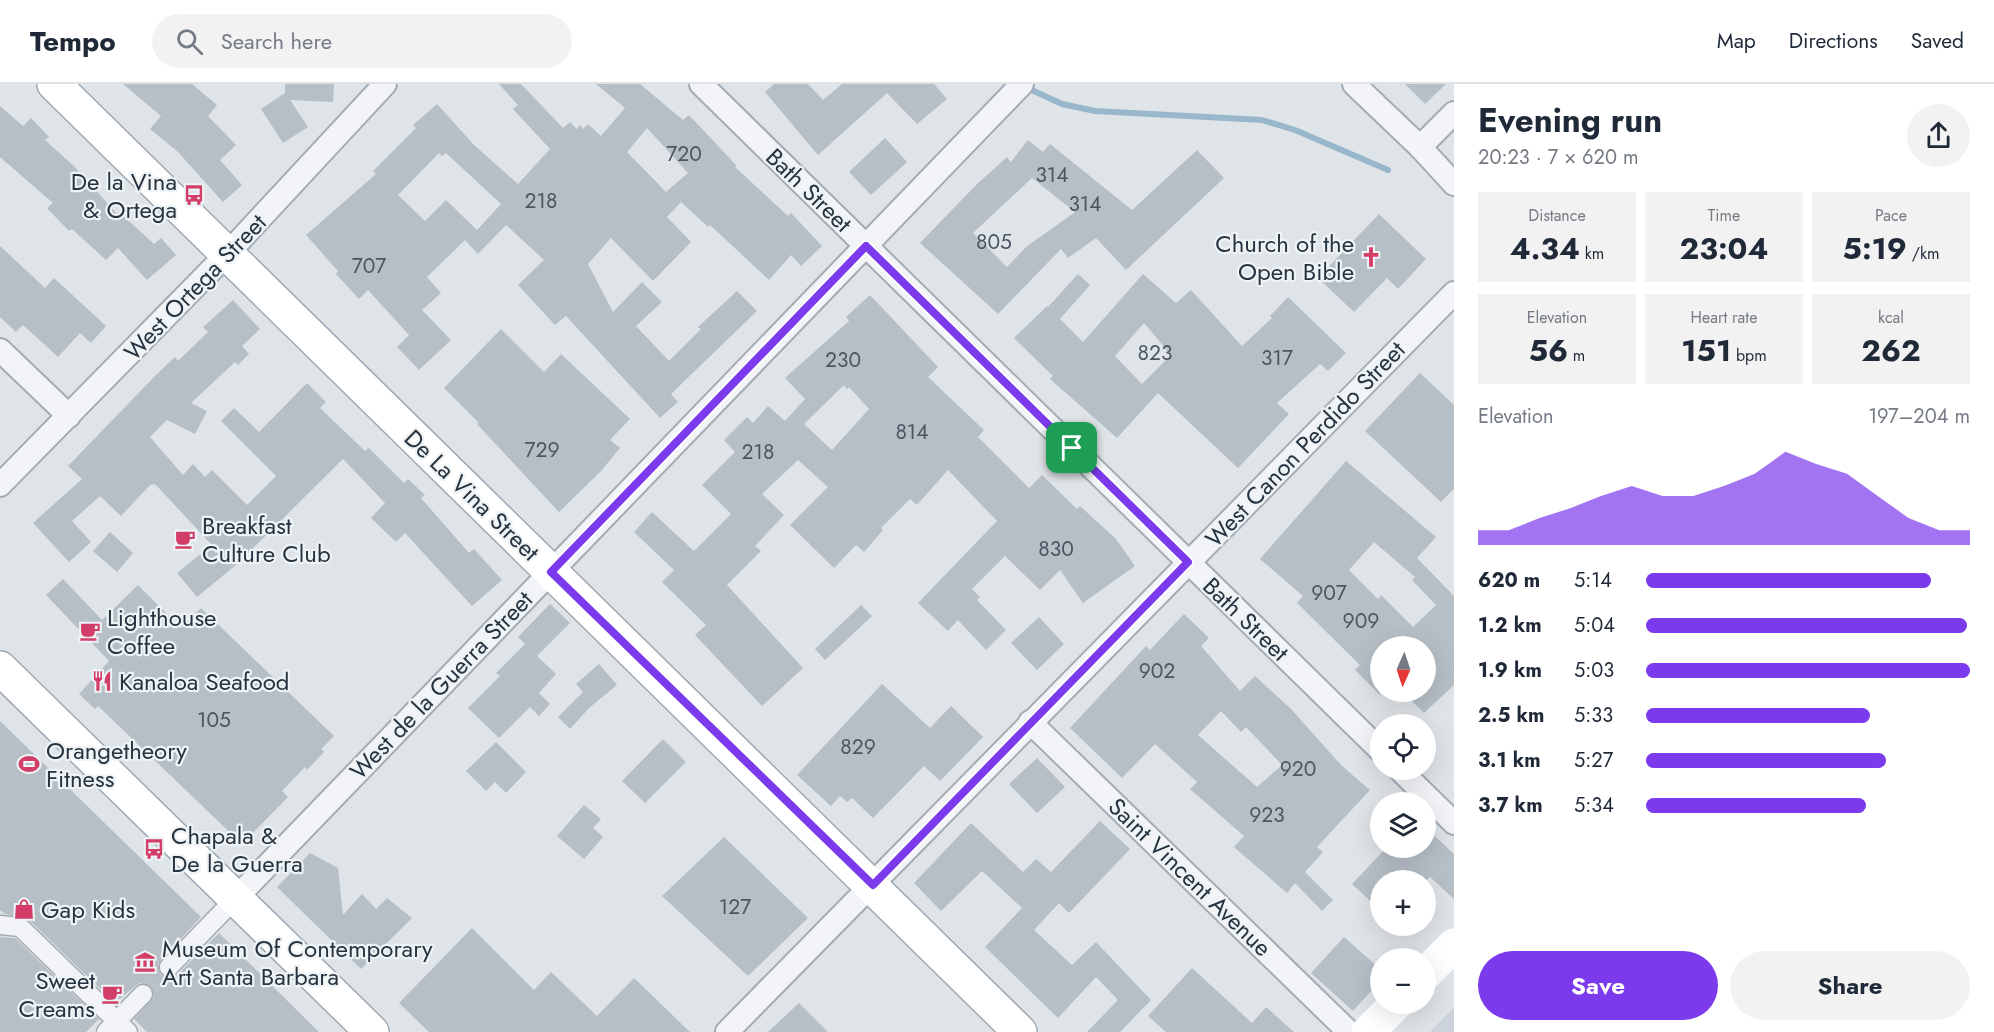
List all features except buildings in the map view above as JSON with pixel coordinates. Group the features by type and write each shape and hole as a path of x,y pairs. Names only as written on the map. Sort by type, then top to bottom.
{"main road":[{"name":"De La Vina Street","path":"54,84 873,885 1020,1032"},
{"path":"0,668 372,1032"},
{"path":"1436,963 1454,945"},
{"path":"1368,1032 1386,1014"}],"street":[{"name":"West Ortega Street","path":"0,485 228,253 385,84"},
{"name":"Bath Street","path":"700,84 1370,740"},
{"name":"West de la Guerra Street","path":"235,899 1022,84"},
{"path":"1354,84 1420,147 1454,184"},
{"path":"1420,147 1454,113"},
{"name":"West Canon Perdido Street","path":"727,1032 1454,292"},
{"path":"0,350 69,416"},
{"name":"Saint Vincent Avenue","path":"1030,722 1349,1032"},
{"path":"1410,780 1454,823"},
{"path":"170,967 235,899"},
{"path":"0,925 20,927 117,1028 143,994"}],"shaded area":[{"path":"1454,1007 1454,1032 1430,1032"}],"waterway":[{"path":"1025,87 1062,104 1095,111 1262,120 1295,130 1388,170"}],"tunnel":[{"path":"143,994 169,967"}],"place":[{"name":"De la Vina & Ortega","path":"194,195"},
{"name":"Church of the Open Bible","path":"1371,257"},
{"name":"Breakfast Culture Club","path":"185,539"},
{"name":"Lighthouse Coffee","path":"90,631"},
{"name":"Kanaloa Seafood","path":"102,681"},
{"name":"Orangetheory Fitness","path":"29,764"},
{"name":"Chapala & De la Guerra","path":"154,849"},
{"name":"Gap Kids","path":"24,909"},
{"name":"Museum Of Contemporary Art Santa Barbara","path":"145,962"},
{"name":"Sweet Creams","path":"112,994"}],"route":[{"path":"866,246 1072,448 1188,562 873,885 551,572 866,246"}]}
